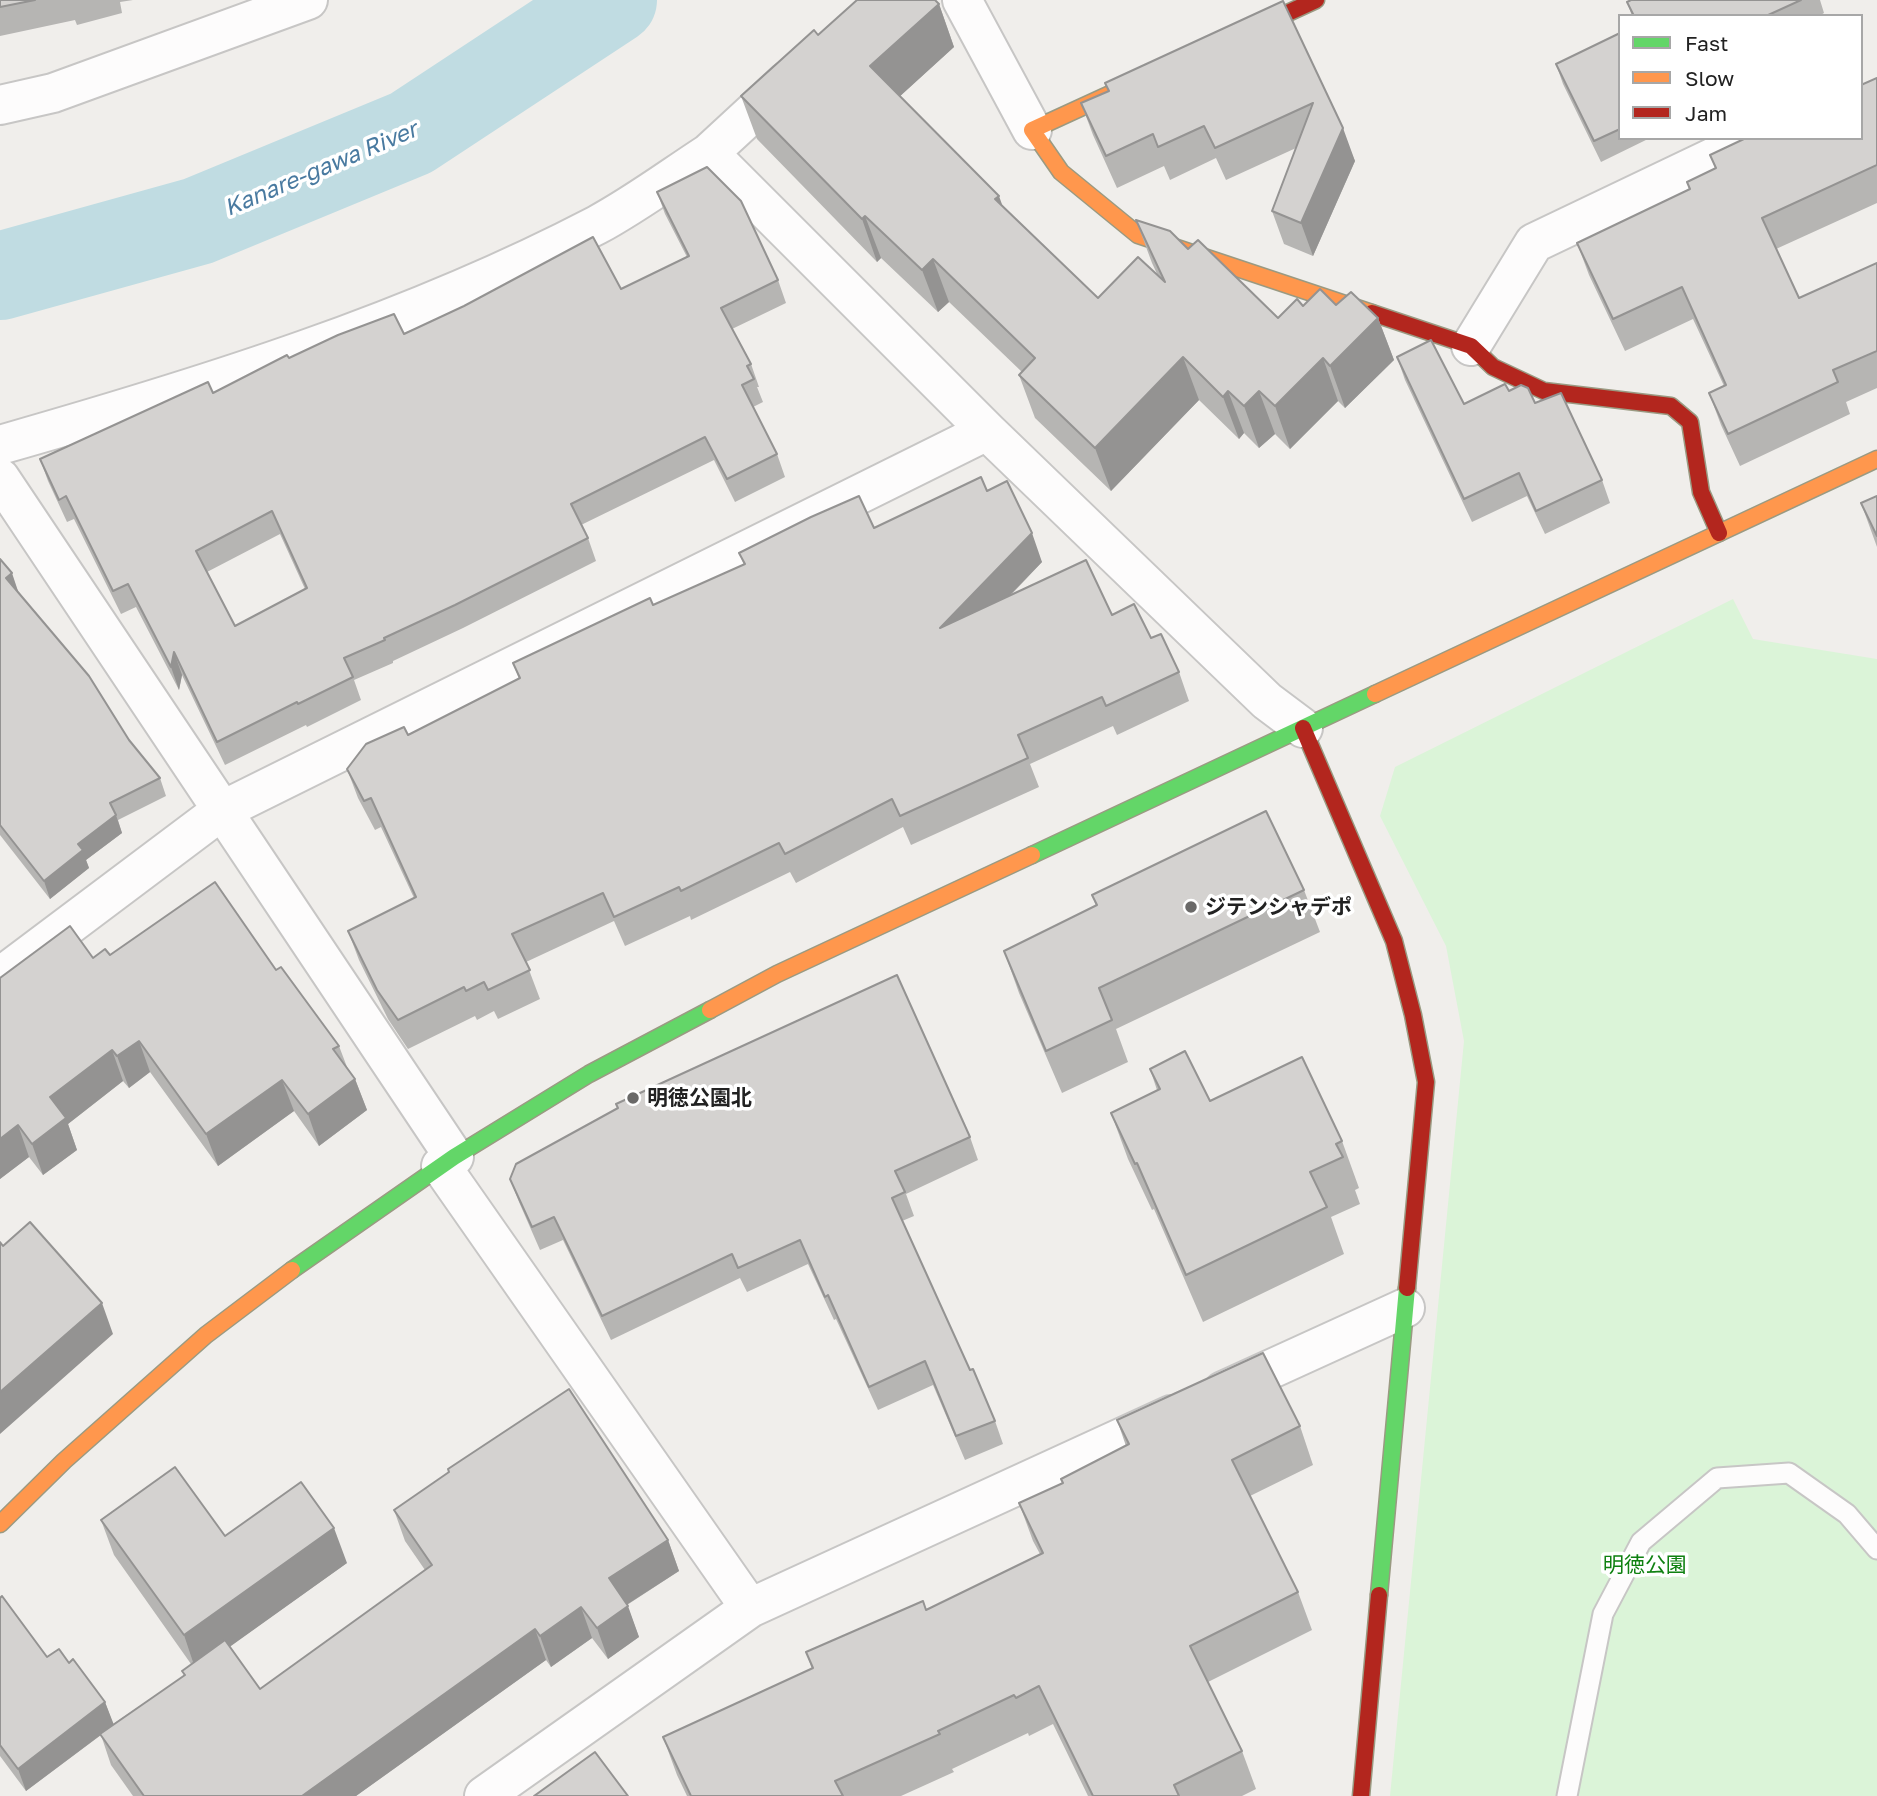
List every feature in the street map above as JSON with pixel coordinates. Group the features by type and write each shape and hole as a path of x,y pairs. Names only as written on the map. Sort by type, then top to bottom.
{"street":[{"path":"0,105 53,93 308,0"},
{"path":"962,0 1032,130 1061,172 1138,235 1471,346 1493,367 1544,391 1671,406 1690,422 1701,492 1719,533"},
{"path":"1222,43 1293,5"},
{"path":"0,445 141,404 328,341 468,287 599,224 709,153 810,61"},
{"path":"1032,130 1146,78"},
{"path":"1471,346 1534,243 1750,140"},
{"path":"709,153 987,431 1267,701 1303,728 1394,941 1413,1015 1426,1082 1361,1796"},
{"path":"0,977 221,811 987,431"},
{"path":"0,1524 64,1461 206,1335 334,1239 447,1162 590,1074 777,974 1877,459"},
{"path":"0,478 221,811 447,1162 750,1608"},
{"path":"484,1796 750,1608 1405,1308"}],"lane":[{"path":"1567,1796 1603,1614 1641,1542 1717,1478 1789,1473 1847,1514 1877,1549"}],"green space":[{"name":"明徳公園","path":"1733,599 1753,639 1877,659 1877,1796 1390,1796 1464,1041 1446,946 1380,816 1395,767"}],"building":[{"path":"0,0 35,0 0,7"},
{"path":"857,0 935,0 939,4 870,66 999,196 995,199 1098,298 1138,257 1165,282 1136,220 1170,231 1188,249 1198,240 1278,318 1297,299 1303,306 1320,289 1336,305 1351,292 1378,318 1330,366 1323,358 1275,406 1259,391 1244,406 1228,391 1223,397 1183,357 1095,448 1019,375 1035,358 933,259 922,270 865,216 862,219 741,96 814,30 818,35"},
{"path":"1801,0 1770,14 1633,14 1627,2"},
{"path":"1283,1 1343,128 1301,223 1272,211 1313,103 1215,148 1204,126 1158,147 1153,134 1106,156 1081,103 1109,91 1105,83"},
{"path":"1618,34 1618,130 1594,141 1556,64"},
{"path":"1877,78 1877,165 1762,218 1799,298 1877,263 1877,351 1833,370 1838,382 1728,434 1709,393 1726,385 1682,287 1613,319 1577,243 1690,189 1687,182 1716,168 1710,155 1742,140 1863,140 1863,84"},
{"path":"707,167 741,201 778,280 721,308 751,364 747,366 754,379 742,385 777,454 727,479 705,437 571,504 588,538 344,658 353,677 217,742 174,652 171,667 128,584 113,591 66,496 59,500 40,459 208,382 213,393 287,355 289,358 338,335 394,314 404,334 464,306 593,237 621,289 689,256 657,192","holes":["272,511 307,588 235,626 196,551"]},
{"path":"1431,340 1464,404 1505,384 1509,391 1521,385 1528,388 1535,403 1561,393 1602,480 1536,511 1519,473 1464,499 1397,357"},
{"path":"981,477 987,491 1007,481 1032,533 940,628 1086,560 1112,615 1134,604 1151,638 1161,634 1179,672 1106,706 1102,697 1018,735 1028,758 900,816 892,799 785,854 779,843 681,891 679,887 614,917 603,893 512,934 530,970 488,990 484,982 466,991 464,987 398,1020 377,990 348,931 416,897 371,798 364,801 347,769 366,744 404,727 408,735 520,678 513,663 650,598 653,605 745,564 739,553 859,496 874,528"},
{"path":"1877,496 1877,536 1861,503"},
{"path":"0,559 12,573 6,578 89,676 129,740 160,778 110,803 116,815 78,844 83,850 44,881 0,825"},
{"path":"1266,811 1304,890 1099,988 1112,1020 1046,1051 1004,951 1097,905 1092,895"},
{"path":"215,882 276,970 281,967 339,1046 333,1049 355,1079 308,1114 282,1080 206,1134 139,1041 117,1056 112,1050 50,1097 66,1118 32,1144 18,1125 0,1139 0,978 70,926 93,958 105,949 110,955"},
{"path":"897,975 970,1137 895,1171 905,1192 892,1198 995,1421 956,1436 925,1361 869,1387 800,1240 738,1268 732,1254 602,1316 554,1217 532,1227 510,1179 516,1164 618,1108 616,1104"},
{"path":"1185,1051 1210,1101 1302,1057 1342,1141 1336,1144 1343,1157 1310,1172 1327,1207 1186,1275 1137,1163 1135,1164 1111,1113 1160,1089 1150,1069"},
{"path":"30,1222 102,1303 0,1392 0,1242 3,1246"},
{"path":"1263,1353 1300,1426 1232,1460 1298,1592 1190,1646 1242,1751 1174,1785 1179,1796 1093,1796 1039,1686 1016,1698 1014,1695 938,1731 940,1734 835,1781 843,1796 691,1796 663,1737 813,1668 806,1652 923,1601 926,1610 1043,1553 1019,1503 1063,1483 1061,1479 1129,1444 1117,1420"},
{"path":"569,1389 668,1540 609,1578 628,1606 597,1628 581,1607 540,1636 535,1629 302,1796 144,1796 100,1734 185,1675 182,1671 225,1640 260,1689 432,1565 394,1510 449,1472 448,1469"},
{"path":"175,1467 225,1536 301,1482 334,1528 184,1635 101,1520"},
{"path":"2,1596 47,1657 59,1649 69,1663 73,1659 105,1702 18,1769 0,1745"},
{"path":"595,1752 628,1796 534,1796"}],"waterway":[{"name":"Kanare-gawa River","path":"0,276 198,221 411,133 613,0"}],"traffic: fast":[{"path":"1032,855 1375,694"},
{"path":"292,1270 454,1157 589,1074 710,1010"},
{"path":"1379,1595 1407,1288"}],"traffic: slow":[{"path":"1130,85 1032,130 1061,172 1138,235 1372,313"},
{"path":"1375,694 1877,459"},
{"path":"710,1010 777,974 1032,855"},
{"path":"0,1524 64,1461 206,1335 292,1270"}],"traffic: jam":[{"path":"1242,34 1316,0"},
{"path":"1372,313 1471,346 1493,367 1544,391 1671,406 1690,422 1701,492 1719,533"},
{"path":"1303,728 1394,941 1413,1015 1426,1082 1407,1288"},
{"path":"1361,1796 1379,1595"}],"place":[{"name":"ジテンシャデポ","path":"1191,907"},
{"name":"明徳公園北","path":"633,1098"}]}
